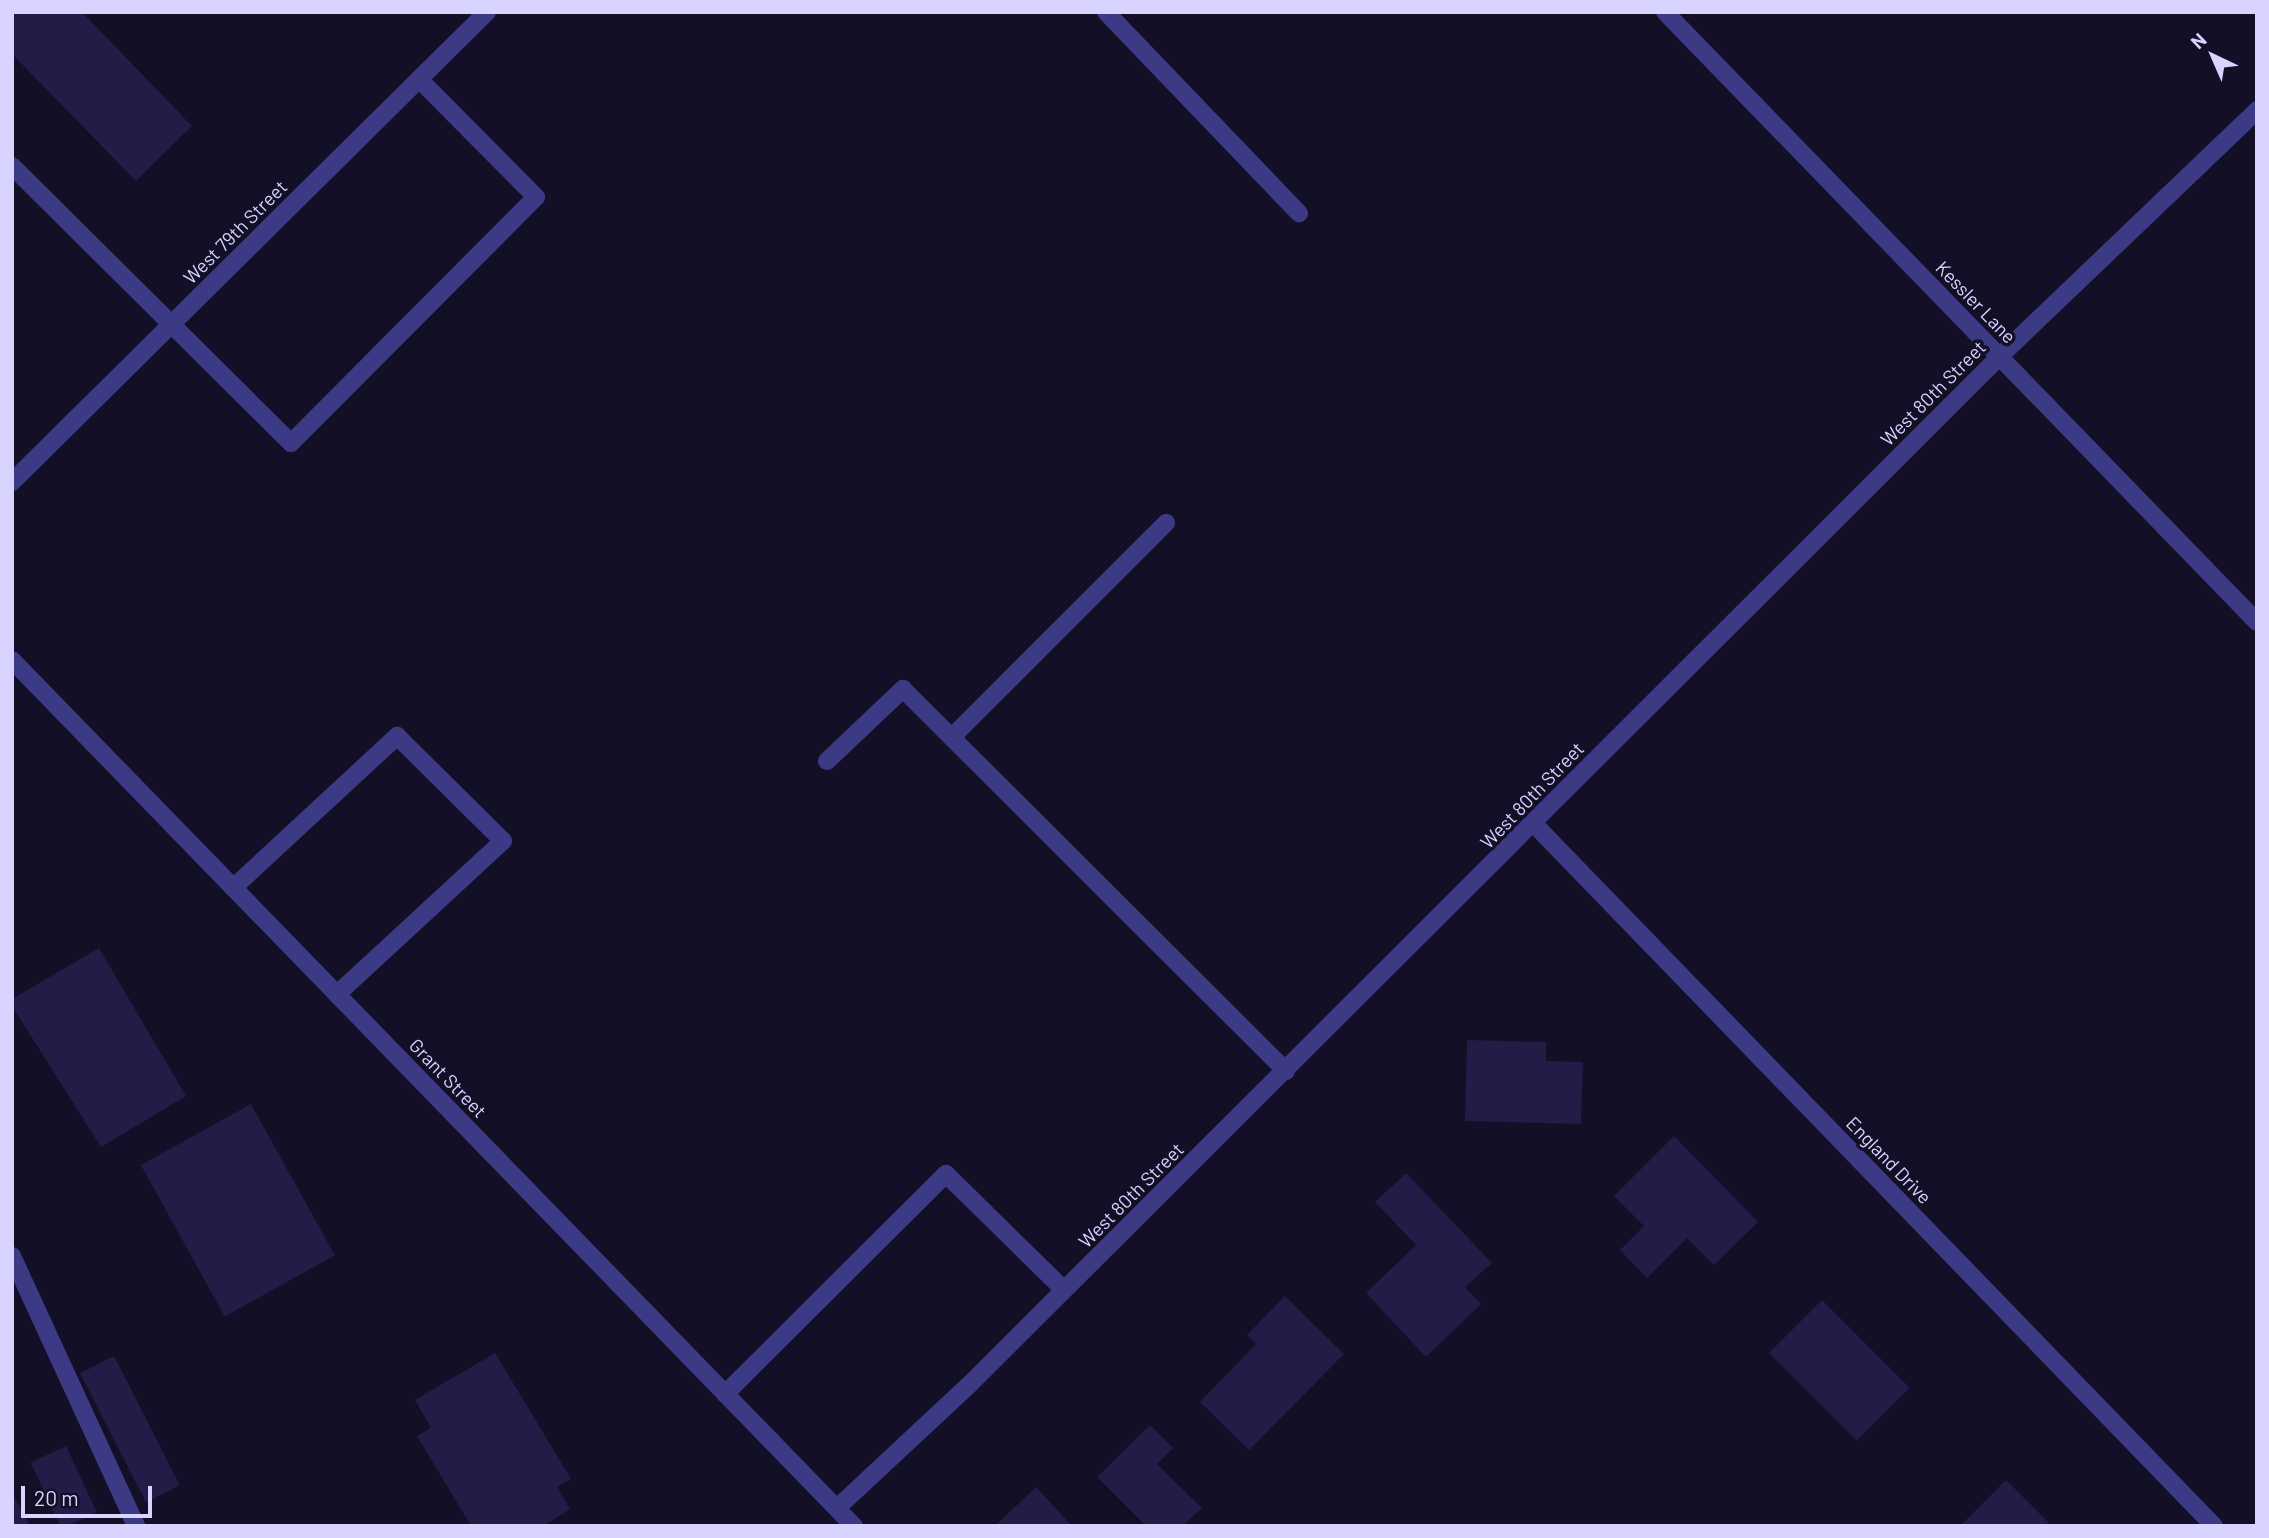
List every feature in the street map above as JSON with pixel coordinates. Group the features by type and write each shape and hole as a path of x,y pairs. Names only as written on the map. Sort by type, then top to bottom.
{"street":[{"name":"West 79th Street","path":"12,482 487,12"},
{"path":"1106,12 1299,214"},
{"name":"Kessler Lane","path":"1665,12 2257,622"},
{"path":"12,166 291,443 536,197 419,79"},
{"name":"West 80th Street","path":"837,1508 1064,1290 1286,1071 2000,356 2257,110"},
{"path":"952,737 1166,523"},
{"name":"Grant Street","path":"12,660 854,1526"},
{"path":"827,761 903,689 1286,1071"},
{"path":"233,888 397,736 503,841 337,994"},
{"name":"England Drive","path":"1534,824 2214,1526"},
{"path":"725,1394 946,1174 1064,1290"},
{"path":"12,1256 136,1526"}],"building":[{"path":"12,12 82,12 192,126 136,181 12,54"},
{"path":"99,948 186,1096 101,1147 12,1006 12,999"},
{"path":"1467,1040 1546,1042 1546,1061 1583,1062 1581,1124 1465,1121"},
{"path":"251,1104 335,1255 225,1316 141,1165"},
{"path":"1674,1136 1758,1222 1714,1265 1687,1238 1647,1278 1620,1250 1644,1226 1614,1196"},
{"path":"1406,1173 1492,1263 1465,1287 1481,1304 1426,1357 1366,1293 1416,1245 1375,1202"},
{"path":"1285,1296 1344,1354 1249,1450 1200,1402 1256,1344 1247,1335"},
{"path":"1822,1300 1910,1388 1857,1441 1769,1353"},
{"path":"495,1353 571,1479 557,1487 570,1509 543,1526 471,1526 417,1436 431,1428 415,1400"},
{"path":"114,1356 180,1485 146,1502 80,1373"},
{"path":"1150,1425 1173,1448 1157,1464 1202,1508 1183,1526 1146,1526 1097,1477"},
{"path":"66,1446 97,1512 67,1526 60,1526 31,1462"},
{"path":"2006,1480 2052,1526 1960,1526"},
{"path":"1036,1487 1072,1526 995,1526"},
{"path":"14,1496 30,1526 12,1526"}]}
